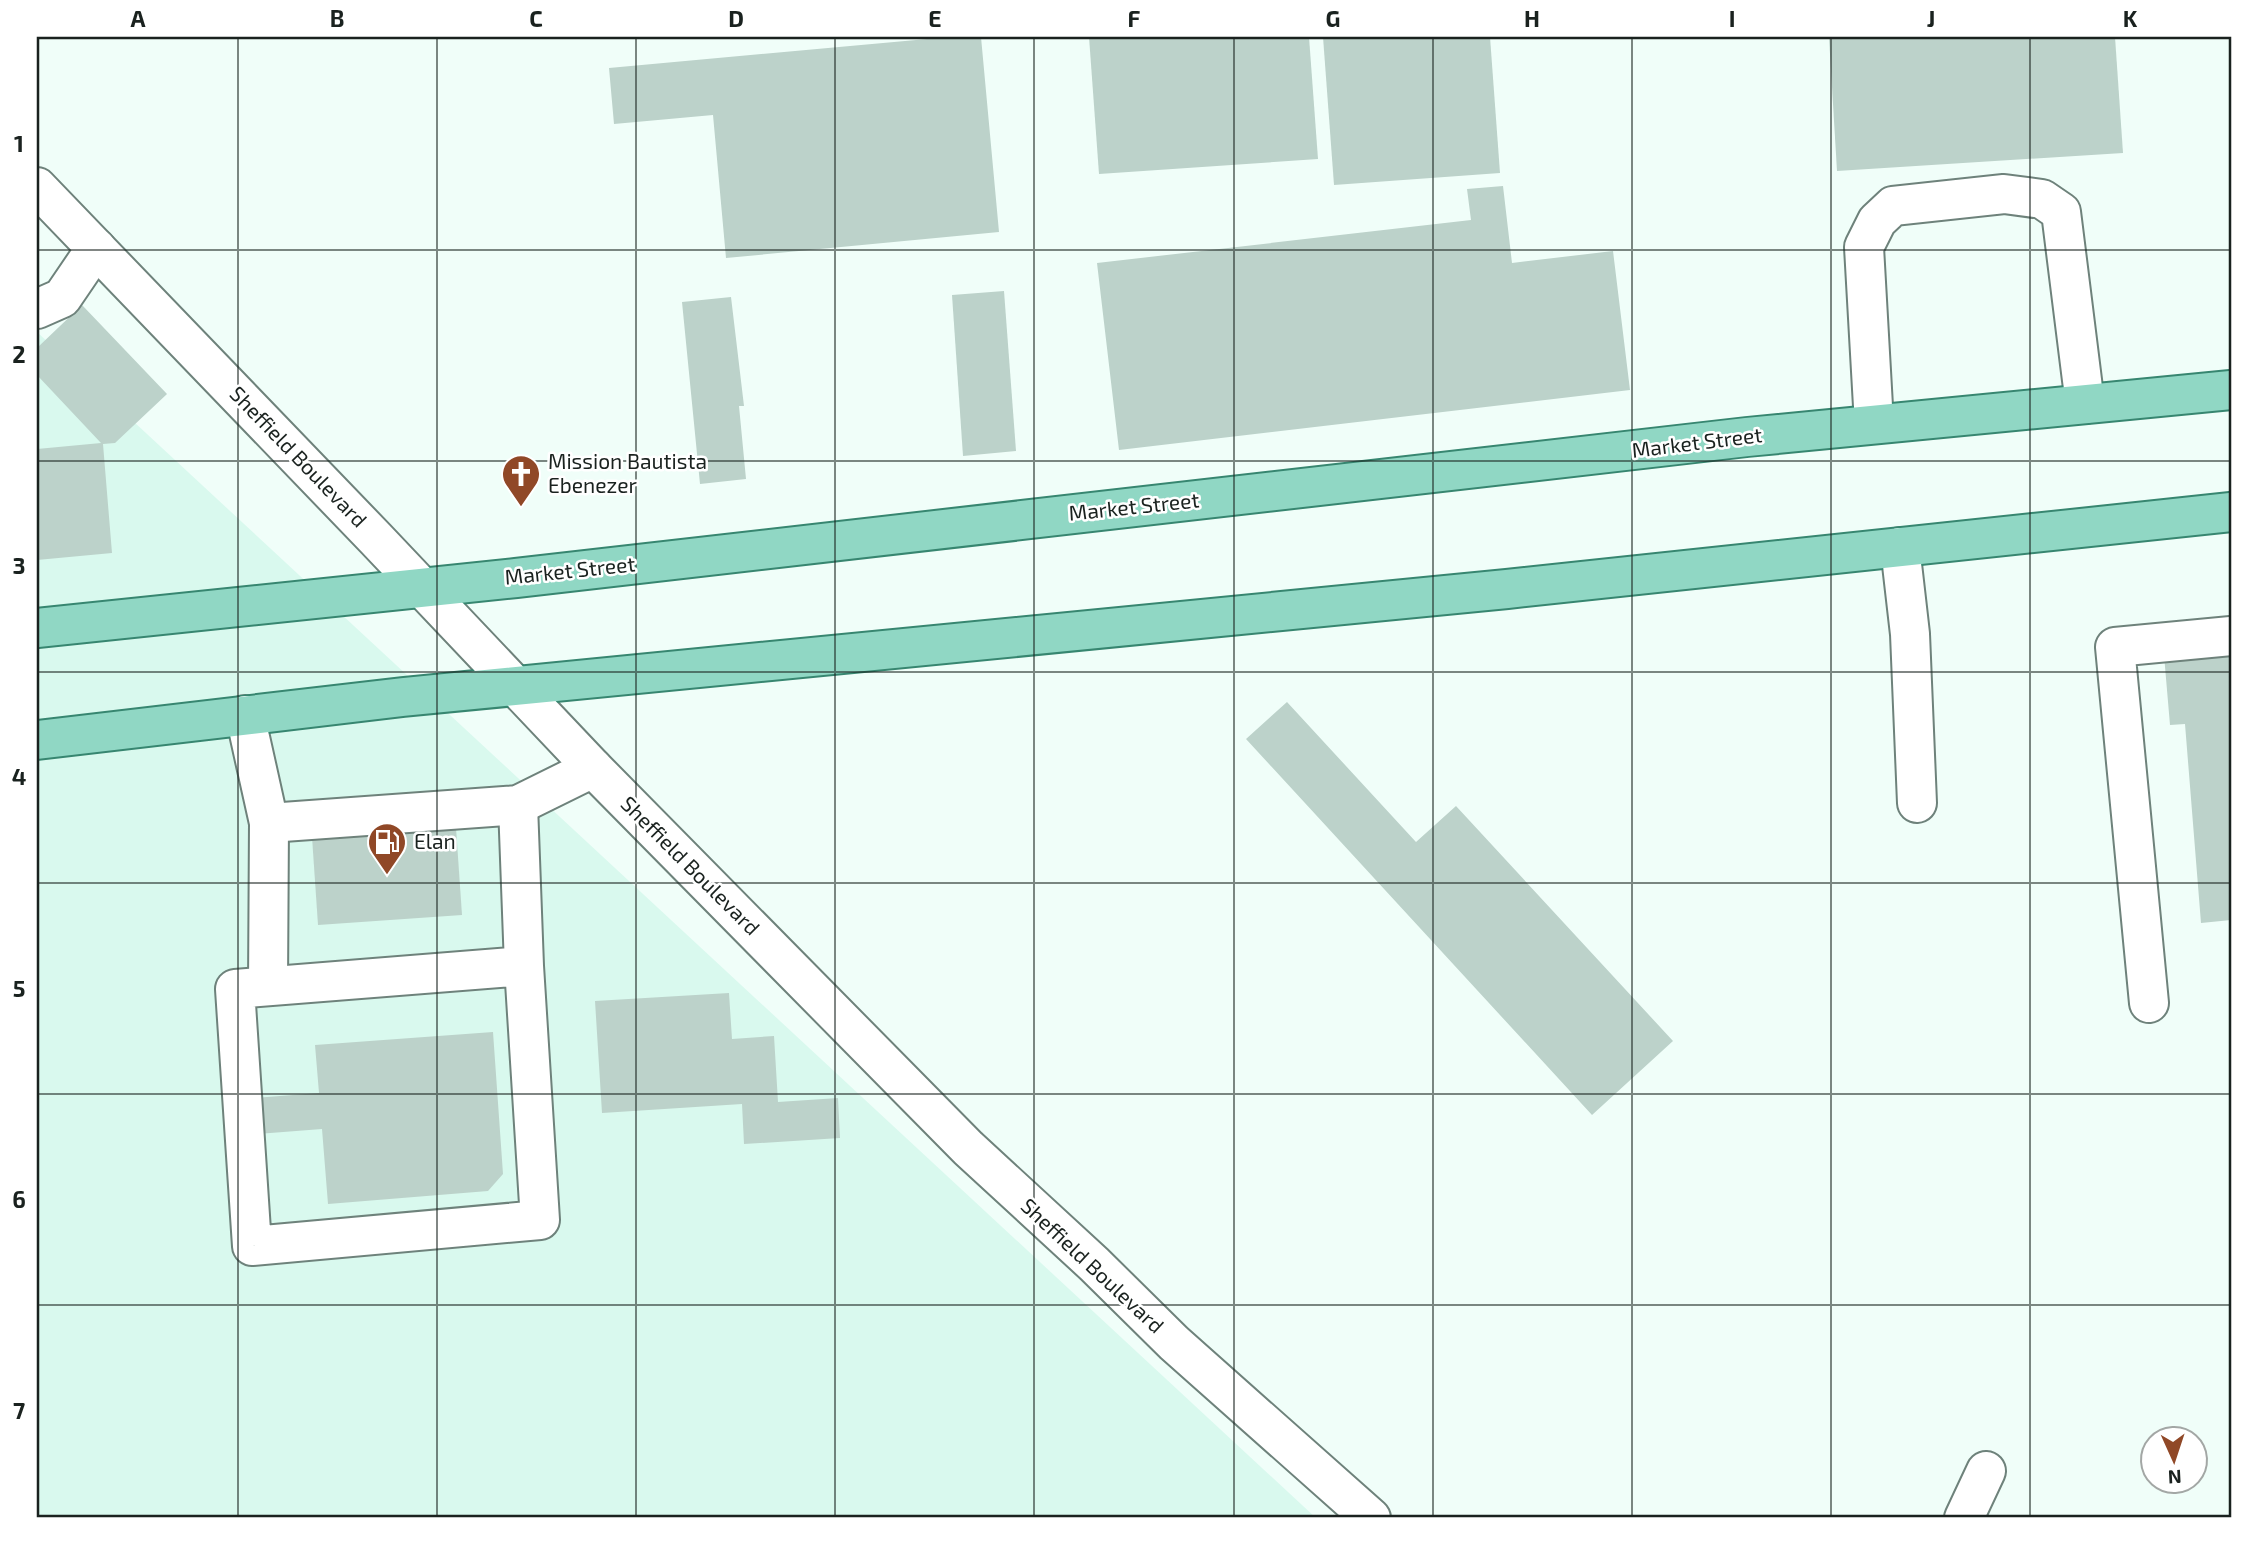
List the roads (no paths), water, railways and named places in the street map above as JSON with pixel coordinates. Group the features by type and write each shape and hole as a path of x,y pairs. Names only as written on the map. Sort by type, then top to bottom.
{"main road":[{"name":"Market Street","path":"37,628 1874,424 2231,390"},
{"path":"37,740 516,686 1480,592 2231,512"}],"street":[{"name":"Sheffield Boulevard","path":"37,187 593,768 1000,1179 1094,1264 1174,1343 1371,1518"},
{"path":"1874,424 1864,247 1877,221 1893,206 2004,194 2042,199 2061,212 2085,404"},
{"path":"37,309 62,298 96,248"},
{"path":"1900,547 1910,634 1917,803"},
{"path":"2149,1003 2115,646 2231,636"},
{"path":"245,715 269,822 268,986"},
{"path":"269,822 518,805 593,768"},
{"path":"518,805 524,966 540,1220 252,1246 235,989 524,966"},
{"path":"1964,1518 1986,1471"}],"place":[{"name":"Mission Bautista Ebenezer","path":"521,508"},
{"name":"Elan","path":"387,876"}]}
